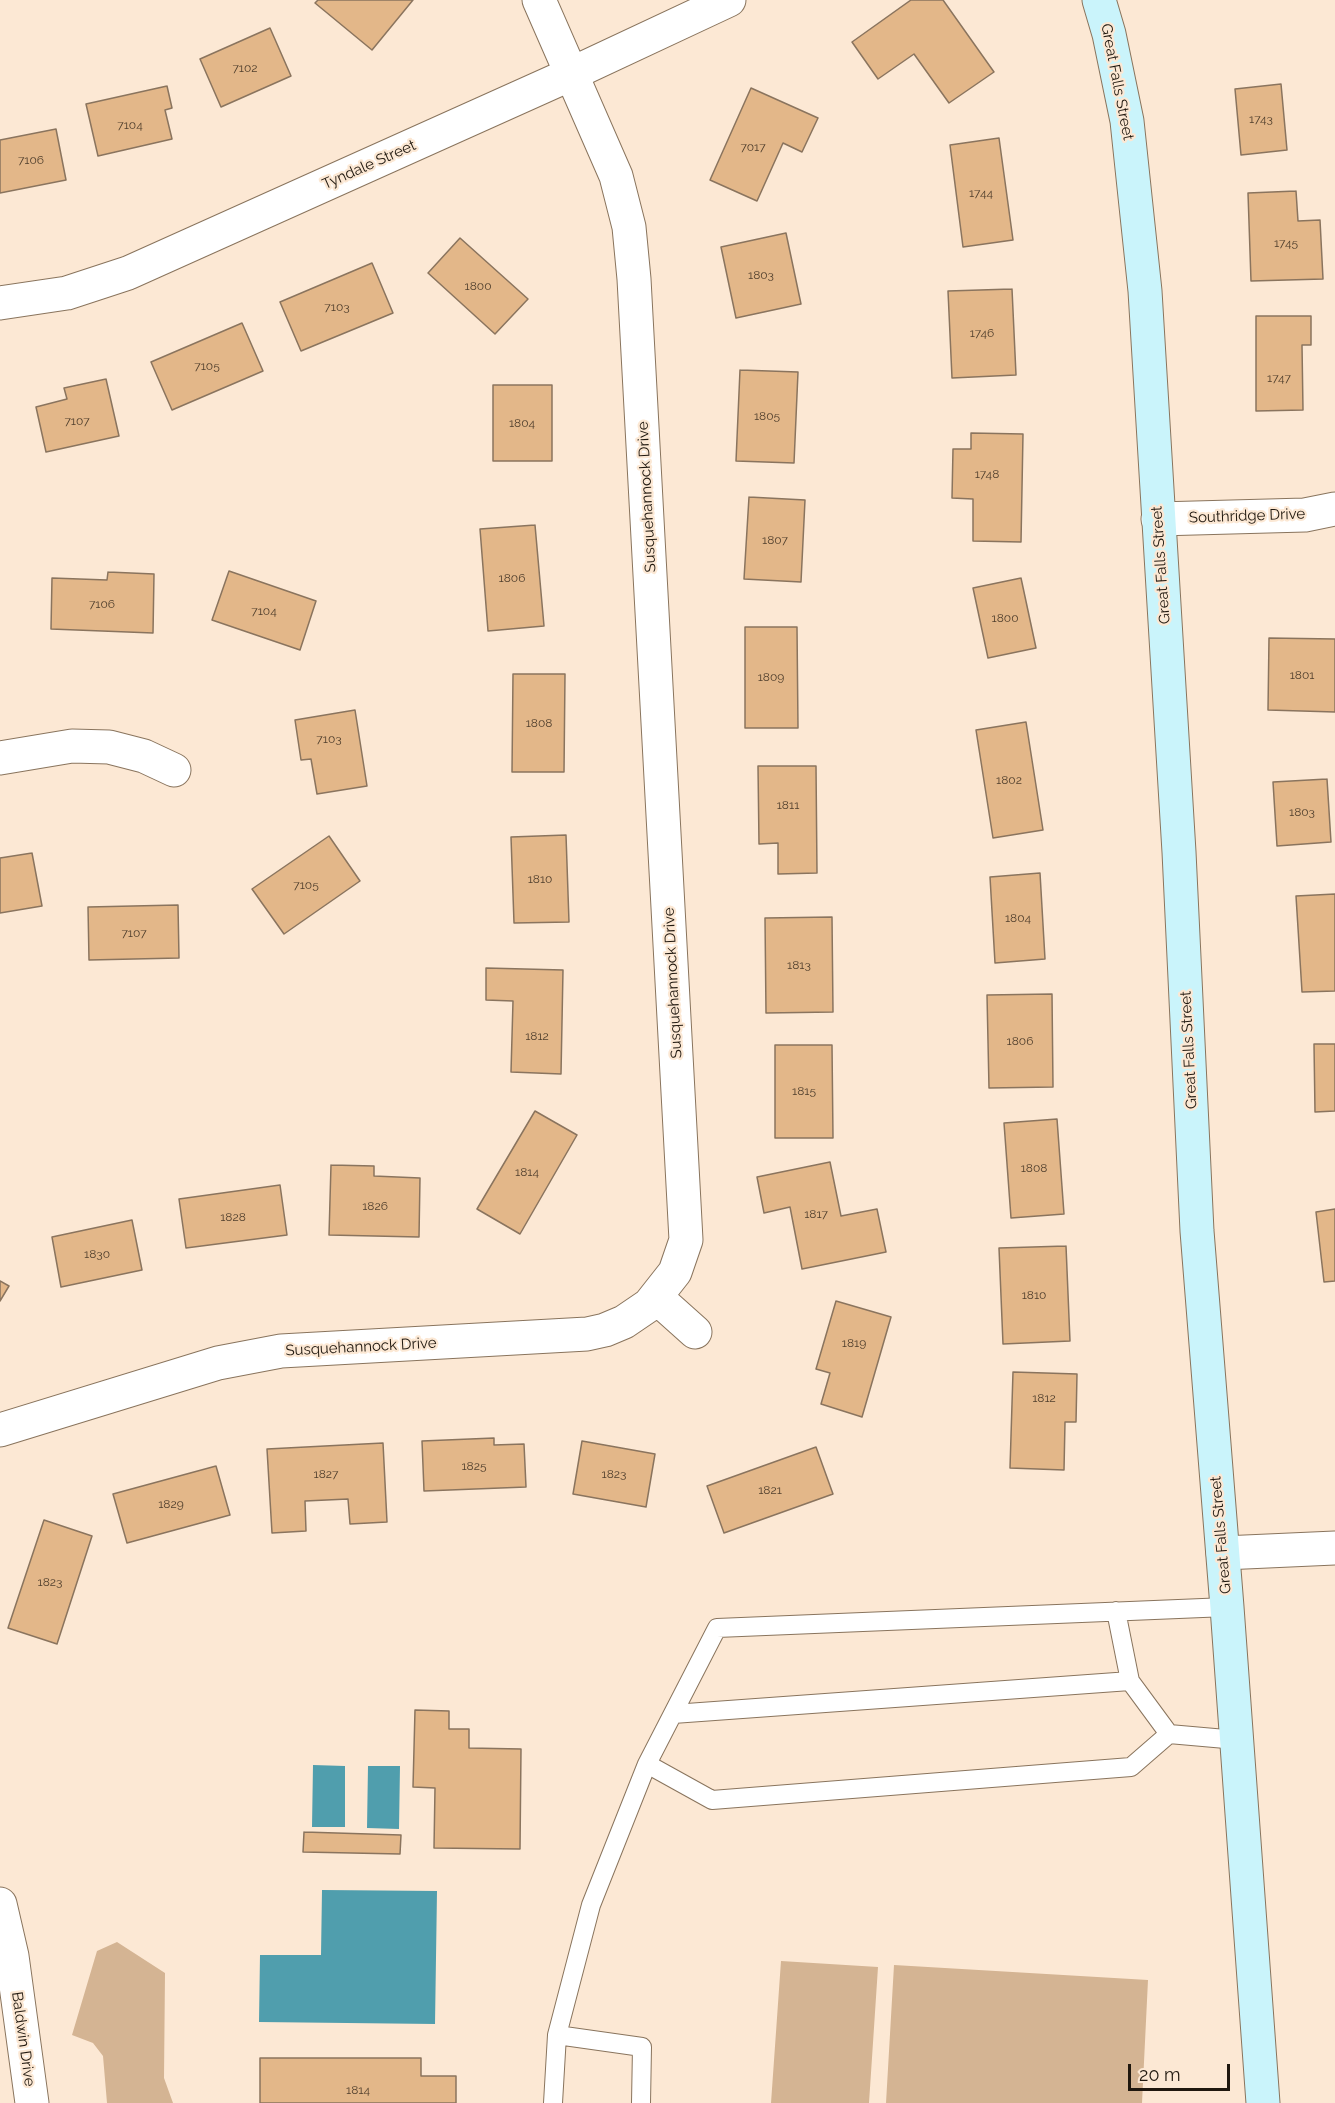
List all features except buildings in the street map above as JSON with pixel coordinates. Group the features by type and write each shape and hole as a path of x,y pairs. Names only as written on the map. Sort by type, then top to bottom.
{"main road":[{"name":"Great Falls Street","path":"1099,0 1109,34 1127,121 1145,291 1179,852 1197,1231 1263,2103"}],"street":[{"name":"Susquehannock Drive","path":"0,1430 218,1363 281,1352 587,1334 605,1330 624,1322 657,1298 675,1272 686,1240 676,1022 634,279 629,226 616,176 539,0"},
{"name":"Tyndale Street","path":"0,303 67,293 128,273 571,74 729,0"},
{"name":"Southridge Drive","path":"1158,519 1305,516 1335,509"},
{"path":"0,758 72,746 109,747 144,756 174,770"},
{"path":"657,1298 695,1332"},
{"path":"1223,1553 1335,1548"},
{"name":"Baldwin Drive","path":"0,1904 12,1956 32,2103"}],"lane":[{"path":"553,2103 557,2036 591,1905 646,1764 717,1628 1227,1607"},
{"path":"1116,1611 1130,1681 1169,1734"},
{"path":"673,1714 1130,1681"},
{"path":"646,1764 712,1800 1131,1767 1169,1734 1237,1740"},
{"path":"557,2036 642,2047 641,2103"}],"shaded area":[{"path":"117,1942 165,1973 164,2078 173,2103 107,2103 103,2056 93,2043 72,2035 97,1951"},
{"path":"781,1961 878,1967 869,2103 771,2103"},
{"path":"894,1965 1148,1980 1142,2103 886,2103"}],"water":[{"path":"313,1765 345,1766 345,1827 312,1827"},
{"path":"368,1766 400,1766 399,1829 367,1828"},
{"path":"322,1890 437,1891 435,2024 259,2022 260,1955 321,1955"}]}
